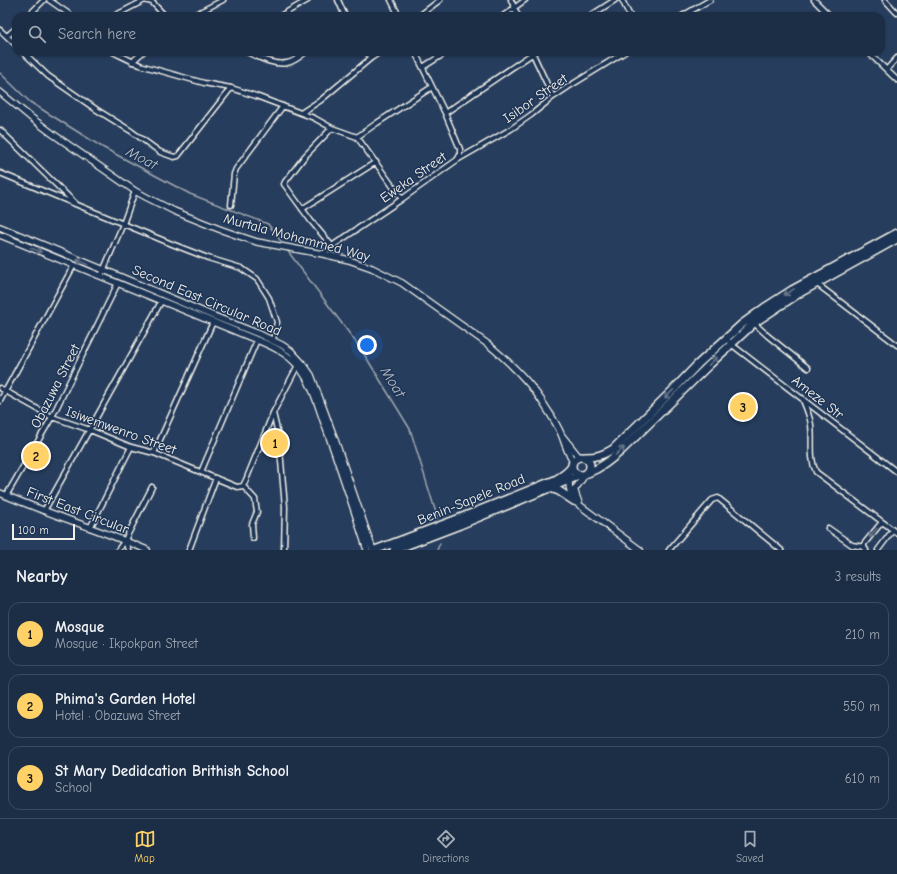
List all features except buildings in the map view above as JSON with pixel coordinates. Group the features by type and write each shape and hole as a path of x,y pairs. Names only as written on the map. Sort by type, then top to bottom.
{"highway":[{"path":"752,321 764,308 792,290 897,233"},
{"path":"582,457 588,459 591,467 585,474 578,475 571,466 576,458 582,457 599,456 613,449 698,364 729,341 741,325 774,309 897,239"},
{"name":"Benin-Sapele Road","path":"394,550 460,525 600,467 621,451 729,341"},
{"name":"Benin-Sapele Road","path":"374,550 448,523 555,480 565,474 571,466"},
{"path":"550,488 559,491 577,503"}],"main road":[{"name":"Murtala Mohammed Way","path":"0,92 28,116 135,191 174,211 219,230 257,242 349,260 372,268 402,283 489,345 500,355 523,377 545,405 562,435"},
{"name":"Second East Circular Road","path":"0,227 102,273 273,340 291,351 311,375 374,550"},
{"name":"Second East Circular Road","path":"0,235 74,265 102,273 118,283 257,340 288,356 298,365 306,376 330,439 367,550"},
{"path":"562,435 582,457"},
{"path":"562,435 571,466 569,481 571,495 577,503 639,550"},
{"path":"577,503 575,489 585,474"},
{"name":"First East Circular","path":"0,493 44,511 125,540 147,550"}],"street":[{"path":"32,12 44,0"},
{"path":"50,0 66,12"},
{"path":"122,12 145,0 152,2 161,12"},
{"path":"200,12 223,0"},
{"path":"297,0 301,4"},
{"path":"287,12 308,0"},
{"path":"338,0 343,12"},
{"path":"392,0 397,12"},
{"path":"424,12 440,0"},
{"path":"511,0 516,12"},
{"path":"509,12 525,0"},
{"path":"596,12 615,0"},
{"path":"622,0 628,12"},
{"path":"689,12 710,0"},
{"path":"814,0 826,12"},
{"path":"885,0 897,13"},
{"path":"0,30 12,41"},
{"path":"7,36 12,32"},
{"path":"27,56 48,76 97,110 131,131 160,152 174,157 178,156 231,88"},
{"path":"121,56 140,66 204,83 231,88 314,118 332,128 357,137 402,199"},
{"path":"132,62 139,56"},
{"path":"257,56 272,62 287,63 300,56"},
{"path":"301,113 321,100 374,56"},
{"name":"Eweka Street","path":"323,254 332,246 457,160 460,155 460,149 445,113 417,56"},
{"path":"423,68 441,56"},
{"path":"445,113 528,56"},
{"path":"536,56 553,97"},
{"name":"Isibor Street","path":"457,160 511,128 531,115 553,97 618,56"},
{"path":"872,56 897,80"},
{"path":"887,69 897,58"},
{"path":"357,137 432,87"},
{"path":"231,205 234,174 236,169 283,106"},
{"path":"332,128 305,156 284,183 286,188 332,246"},
{"path":"0,130 78,205"},
{"path":"302,209 376,162"},
{"path":"0,173 179,247 241,268 257,279 269,298 277,322 273,340"},
{"path":"102,273 135,191"},
{"path":"0,401 74,265"},
{"name":"Obazuwa Street","path":"6,496 52,417 118,283"},
{"path":"816,284 897,346"},
{"path":"44,511 162,300"},
{"path":"752,321 768,336 808,368"},
{"path":"154,453 213,322"},
{"path":"201,472 257,340"},
{"name":"Ameze Str","path":"729,341 897,472"},
{"path":"253,538 252,524 257,512 255,499 243,486 273,413 298,365"},
{"name":"Isiwemwenro Street","path":"0,388 52,417 154,453 237,487 243,486"},
{"path":"802,398 811,424 812,458 813,467 816,472 895,531 878,550"},
{"path":"273,413 279,438 286,507 284,550"},
{"path":"90,528 131,446"},
{"path":"189,550 216,478"},
{"path":"118,550 125,540 152,487"},
{"path":"669,550 712,500 718,498 781,550"},
{"path":"828,528 852,545 865,547 882,522"},
{"path":"125,540 128,550"}],"waterway":[{"name":"Moat","path":"0,73 30,102 102,147 190,194 268,224 283,244"},
{"name":"Moat","path":"287,250 361,349 410,429 437,516 436,522"},
{"name":"Moat","path":"437,550 440,543"}],"place":[{"name":"St Mary Dedidcation Brithish School","path":"743,407"},
{"name":"Mosque","path":"275,443"},
{"name":"Phima's Garden Hotel","path":"36,456"}]}
